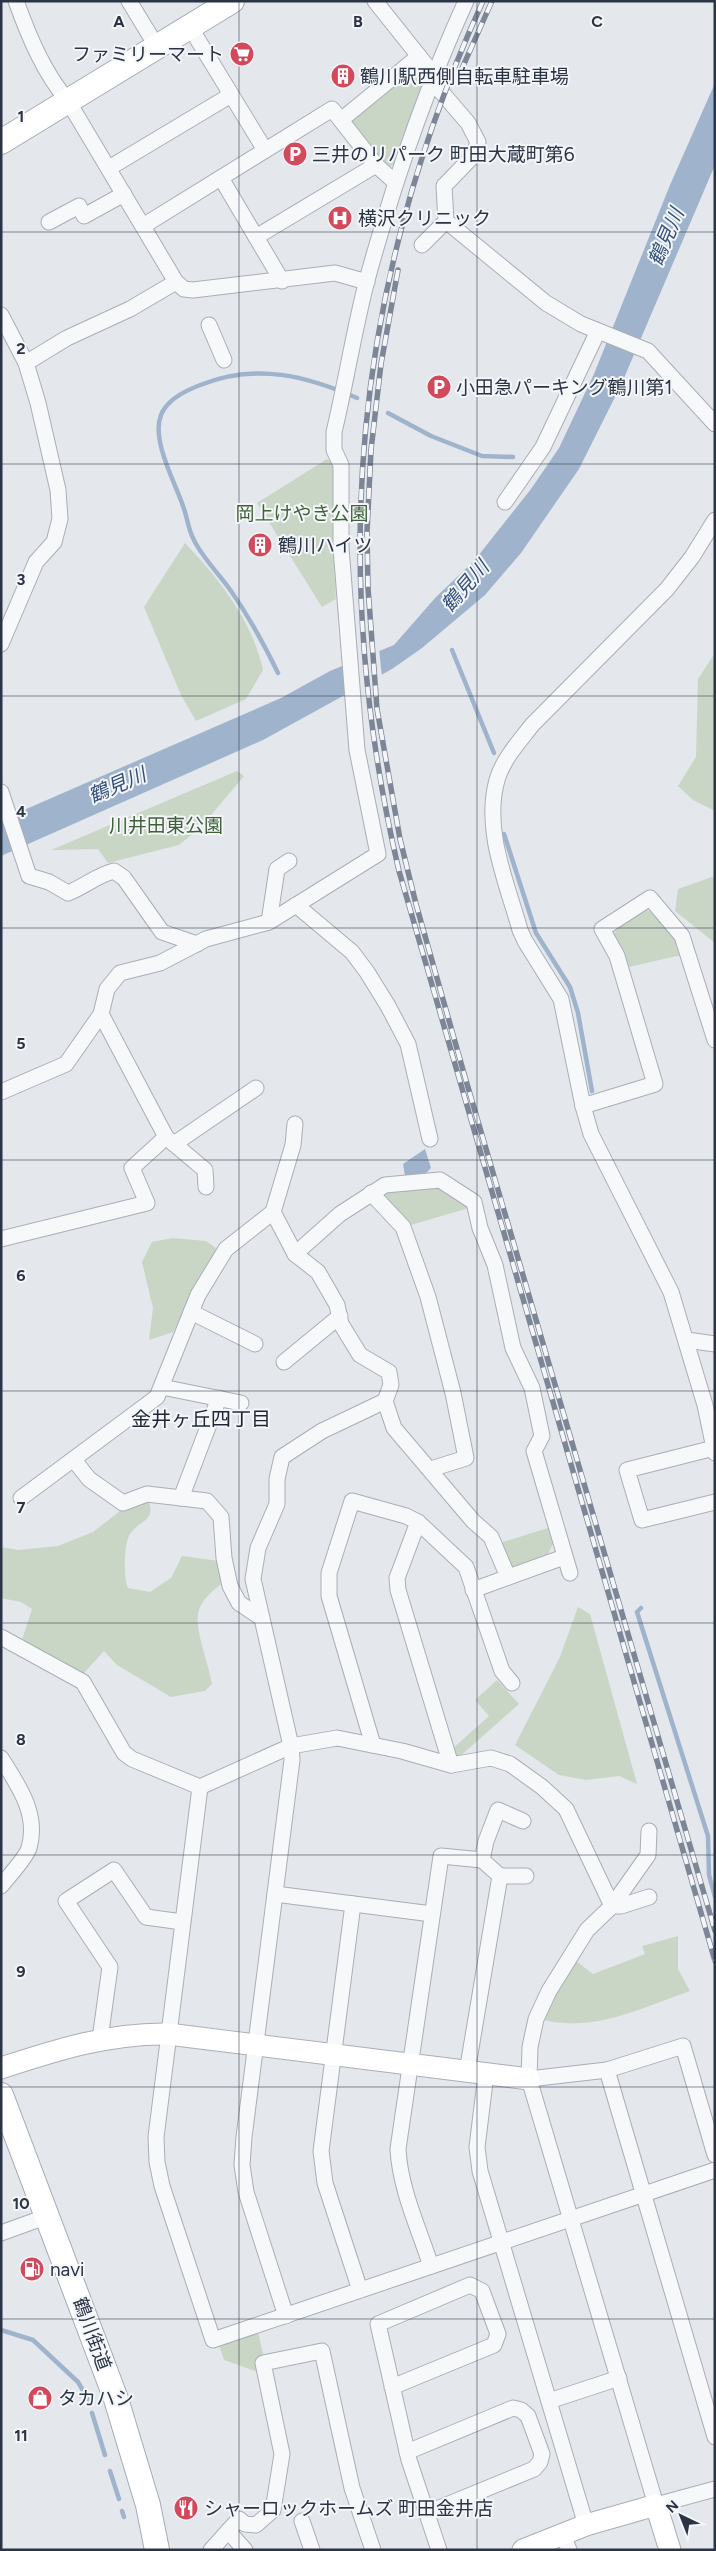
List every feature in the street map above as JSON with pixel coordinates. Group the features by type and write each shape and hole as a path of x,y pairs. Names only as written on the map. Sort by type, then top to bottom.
{"main road":[{"path":"1,142 232,1"},
{"name":"鶴川街道","path":"1,2095 116,2399 148,2505 157,2550"}],"street":[{"path":"16,1 43,65 57,88 68,101 176,282 184,289 193,290 282,281 335,273 367,282"},
{"path":"129,1 157,47"},
{"path":"376,1 468,123 478,142 473,156 444,186 446,221 546,303 600,332 644,348 715,424"},
{"path":"1,1092 66,1064 101,1014 107,989 120,973 160,963 196,944 269,922 378,854 369,805 362,780 347,641 341,548 341,465 334,450 334,432 347,380 367,282 396,183 433,78 466,1"},
{"path":"190,27 265,150"},
{"path":"340,120 419,56"},
{"path":"109,168 231,95"},
{"path":"142,226 332,109 376,164 396,183"},
{"path":"256,237 376,164"},
{"path":"221,178 282,281"},
{"path":"49,222 79,206 84,216 124,194"},
{"path":"422,245 446,221"},
{"path":"26,363 67,338 130,309 176,282"},
{"path":"1,315 26,363 38,403 58,490 60,520 54,542 36,562 1,644"},
{"path":"209,325 224,360"},
{"path":"505,502 543,447 600,332"},
{"path":"715,520 692,557 667,589 532,725 512,750 498,780 493,824 496,845 525,941 561,999 591,1134 671,1292 706,1405 714,1450 626,1470 642,1520 715,1502"},
{"path":"1,792 29,876 49,882 68,893 82,888 107,872 114,871 124,878 162,932 196,944"},
{"path":"269,922 277,870 289,861"},
{"path":"585,1106 655,1084 617,956 602,929 650,898 682,936 715,1040"},
{"path":"296,905 352,952 368,972 388,1006 408,1044 430,1139"},
{"path":"101,1014 170,1141 205,1170 206,1187"},
{"path":"1,1239 146,1203 132,1168 170,1141 256,1088"},
{"path":"21,1498 157,1397 198,1295 226,1249 273,1212 293,1145 295,1124"},
{"path":"295,1254 340,1214 385,1185 440,1180 474,1202 480,1228 495,1265 514,1348 532,1388 542,1436 534,1451 570,1573"},
{"path":"371,1193 403,1227 428,1297 453,1393 466,1458 430,1468"},
{"path":"273,1212 295,1254 318,1272 337,1305 341,1324 360,1355 389,1372 391,1385 385,1401 394,1428 430,1468 473,1521 491,1537 508,1577"},
{"path":"191,1312 255,1344"},
{"path":"284,1362 340,1316"},
{"path":"687,1340 715,1344"},
{"path":"162,1387 241,1403"},
{"path":"181,1498 219,1398"},
{"path":"286,2316 246,2192 242,2165 292,1760 291,1746 260,1617 253,1579 254,1562 277,1504 277,1479 282,1457 322,1431 385,1401"},
{"path":"74,1460 89,1479 123,1503 147,1494 207,1501 221,1517 224,1558 230,1586 239,1603 260,1617"},
{"path":"373,1745 329,1596 329,1573 352,1501 406,1516 418,1522 466,1567 502,1671 512,1683"},
{"path":"418,1522 397,1578 398,1590 451,1766"},
{"path":"474,1590 564,1557"},
{"path":"1,1637 83,1682 124,1753 132,1759 200,1787 291,1746 337,1738 373,1745 451,1766 482,1758 510,1764 556,1798 566,1809 612,1906"},
{"path":"1,1886 29,1850 31,1827 28,1803 3,1766"},
{"path":"200,1787 156,2137 157,2162 162,2186 213,2340 715,2170"},
{"path":"482,1860 486,1841 498,1810 523,1821"},
{"path":"648,1831 648,1855 612,1906 587,1930 549,1992 536,2019 530,2047 529,2078 670,2550"},
{"path":"431,2266 399,2165 398,2149 441,1856 482,1860 500,1876 526,1876"},
{"path":"100,2039 110,1967 66,1901 114,1870 146,1917 182,1922"},
{"path":"500,1876 477,2073 477,2147 480,2171 586,2525"},
{"path":"275,1894 432,1914"},
{"path":"612,1906 621,1906 649,1897"},
{"path":"353,1904 321,2151 325,2183 360,2290"},
{"path":"1,2068 57,2049 137,2033 168,2034 529,2078 607,2070 683,2046 715,2155"},
{"path":"607,2070 715,2437"},
{"path":"1,2233 48,2216"},
{"path":"392,2387 494,2345 498,2334 482,2291 470,2286 378,2324 392,2387 407,2452 439,2550"},
{"path":"211,2550 239,2519 245,2524 256,2524 273,2510 282,2454 263,2363 287,2351 322,2350 352,2488 371,2549"},
{"path":"549,2401 620,2378"},
{"path":"407,2452 514,2408 521,2410 528,2416 542,2454 540,2462 534,2469 427,2514"},
{"path":"523,2550 566,2542 586,2525 715,2489"},
{"path":"302,2521 312,2550"},
{"path":"228,2531 245,2550"}],"green space":[{"path":"413,66 422,71 425,82 394,165 384,167 348,119"},
{"name":"岡上けやき公園","path":"327,459 335,465 333,547 336,599 322,607 257,503"},
{"path":"185,543 233,601 251,634 263,670 246,699 196,721 181,695 144,607"},
{"path":"715,653 715,811 693,800 678,786 696,757 698,679"},
{"name":"川井田東公園","path":"237,771 244,776 201,827 179,845 108,863 98,849 51,850"},
{"path":"715,876 715,943 675,911 678,889"},
{"path":"647,910 669,929 681,955 629,967 625,953 614,934 618,927"},
{"path":"442,1187 468,1205 469,1208 411,1225 383,1196 385,1192"},
{"path":"173,1238 206,1241 217,1249 173,1332 149,1340 153,1308 142,1262 152,1242"},
{"path":"148,1500 150,1507 149,1516 130,1534 126,1545 125,1569 128,1588 150,1592 171,1578 182,1556 219,1561 222,1583 203,1602 198,1617 200,1636 212,1684 205,1691 171,1697 117,1665 104,1651 83,1674 22,1640 32,1609 21,1602 1,1598 1,1547 18,1550 58,1546 93,1532 120,1511"},
{"path":"548,1528 553,1544 548,1554 514,1567 509,1564 500,1543"},
{"path":"578,1607 590,1614 637,1784 619,1776 586,1780 559,1775 515,1745 560,1657"},
{"path":"497,1680 519,1704 458,1758 451,1750 489,1716 475,1700"},
{"path":"678,1936 678,1969 690,1991 636,2011 600,2021 563,2023 544,2020 553,1998 576,1961 593,1974 645,1954 642,1946"},
{"path":"258,2332 264,2358 261,2373 224,2360 219,2345"}],"water":[{"name":"鶴見川","path":"715,83 715,165 621,385 579,469 521,553 485,595 422,648 392,669 263,740 1,856 1,820 281,698 330,671 394,645 436,597 474,561 531,489 559,448 594,374 670,185"},
{"path":"425,1149 431,1168 425,1174 405,1176 403,1164"}],"pier":[{"path":"379,649 382,677 360,689 357,658"}],"waterway":[{"path":"278,673 244,611 200,551 193,538 161,448 159,436 161,415 173,399 185,392 203,384 242,374 262,373 300,378 357,398"},
{"path":"388,413 431,436 482,456 513,457"},
{"path":"452,650 494,753"},
{"path":"504,834 536,933 570,987 578,1013 592,1091"},
{"path":"641,1608 637,1612 708,1836 709,1875 715,1897"},
{"path":"1,2330 33,2340 78,2382 88,2399"},
{"path":"92,2413 105,2455"},
{"path":"110,2471 119,2499"},
{"path":"122,2511 124,2517"}],"railway":[{"path":"483,1 439,108 405,215 381,322 366,429 360,538 364,647 377,758 399,871 715,1961"},
{"path":"460,73 492,1"},
{"path":"398,270 381,364 371,450 367,532 368,588 377,709 400,839 416,904 465,1077 715,1931"}],"place":[{"name":"ファミリーマート","path":"242,54"},
{"name":"鶴川駅西側自転車駐車場","path":"343,76"},
{"name":"三井のリパーク 町田大蔵町第6","path":"295,154"},
{"name":"横沢クリニック","path":"340,218"},
{"name":"小田急パーキング鶴川第1","path":"439,387"},
{"name":"鶴川ハイツ","path":"260,545"},
{"name":"navi","path":"32,2269"},
{"name":"タカハシ","path":"40,2398"},
{"name":"シャーロックホームズ 町田金井店","path":"186,2508"}],"district":[{"name":"金井ヶ丘四丁目","path":"201,1419"}]}
